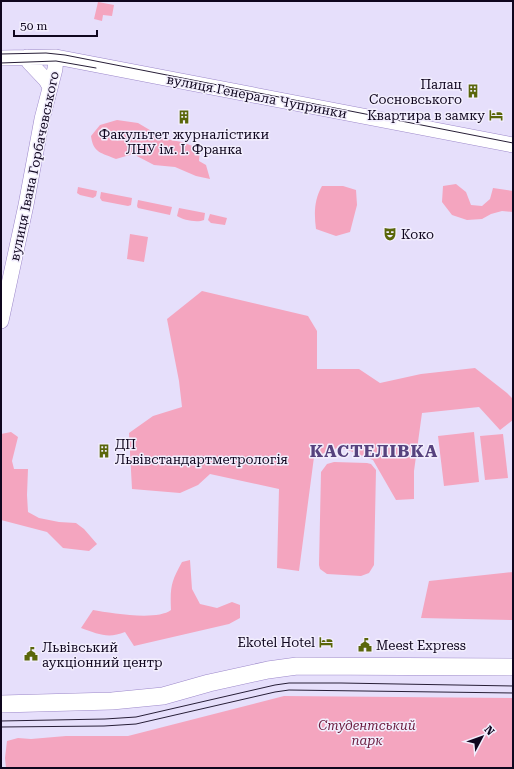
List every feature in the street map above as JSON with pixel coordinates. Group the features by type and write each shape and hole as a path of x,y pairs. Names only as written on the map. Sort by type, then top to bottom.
{"main road":[{"path":"1,704 112,701 163,696 209,683 268,670 297,666 513,667"}],"street":[{"path":"27,57 29,62 46,80 50,87"},
{"name":"вулиця Генерала Чупринки","path":"1,58 56,57 513,145"},
{"name":"вулиця Івана Горбачевського","path":"1,321 56,57"}],"green space":[{"path":"98,2 114,5 112,16 103,15 102,21 94,19"},
{"path":"117,120 138,123 165,139 182,142 200,149 199,161 206,165 210,179 196,176 175,167 154,165 133,154 116,159 102,154 94,146 91,136 100,125"},
{"path":"456,184 466,192 471,205 482,206 490,199 493,188 513,191 513,212 502,211 491,214 482,219 467,220 452,215 442,202 443,186"},
{"path":"322,186 343,186 356,190 357,205 350,232 336,236 316,229 315,207 319,191"},
{"path":"78,187 97,191 96,196 93,198 80,195 77,193"},
{"path":"101,192 132,198 131,205 128,206 102,201 100,198"},
{"path":"138,200 172,207 170,215 138,208"},
{"path":"179,208 205,213 204,220 186,220 177,216"},
{"path":"210,214 227,218 225,225 211,223 208,220"},
{"path":"130,234 148,237 144,262 127,259"},
{"path":"202,291 308,316 317,331 317,369 359,369 380,383 421,374 475,368 513,399 513,420 500,430 479,407 422,413 414,471 414,499 396,500 373,460 340,447 314,457 299,571 277,568 279,489 210,474 198,485 180,493 132,489 129,433 153,416 182,407 179,381 167,319"},
{"path":"11,432 18,437 12,461 14,469 28,469 28,512 39,518 59,522 76,523 84,529 97,544 89,551 63,548 47,532 1,520 1,434"},
{"path":"474,432 479,482 444,486 438,436"},
{"path":"503,434 508,478 485,480 480,436"},
{"path":"334,462 367,463 371,464 376,470 374,565 369,573 361,576 327,574 320,569 319,565 321,472 327,464"},
{"path":"190,560 192,589 200,604 217,608 232,602 240,605 240,618 229,624 134,646 125,632 113,635 103,635 81,628 93,610 145,616 164,613 171,610 171,590 173,580 182,562"},
{"path":"513,572 513,620 421,618 429,581"},
{"name":"Студентський парк","path":"284,696 513,698 513,768 6,768 5,758 7,741 18,738 31,739 66,736 128,736"}],"tram line":[{"path":"1,54 46,53 65,55 513,143"},
{"path":"1,63 56,61 96,68"},
{"path":"181,85 247,98"},
{"path":"1,721 136,717 289,683 513,686"},
{"path":"1,727 104,726 136,724 289,690 513,693"}],"place":[{"name":"Палац Сосновського","path":"473,91"},
{"name":"Квартира в замку","path":"496,115"},
{"name":"Факультет журналістики ЛНУ ім. І. Франка","path":"184,117"},
{"name":"Коко","path":"390,234"},
{"name":"ДП Львівстандартметрологія","path":"104,451"},
{"name":"Ekotel Hotel","path":"326,642"},
{"name":"Meest Express","path":"365,645"},
{"name":"Львівський аукціонний центр","path":"31,654"}],"district":[{"name":"КАСТЕЛІВКА","path":"374,451"}]}
